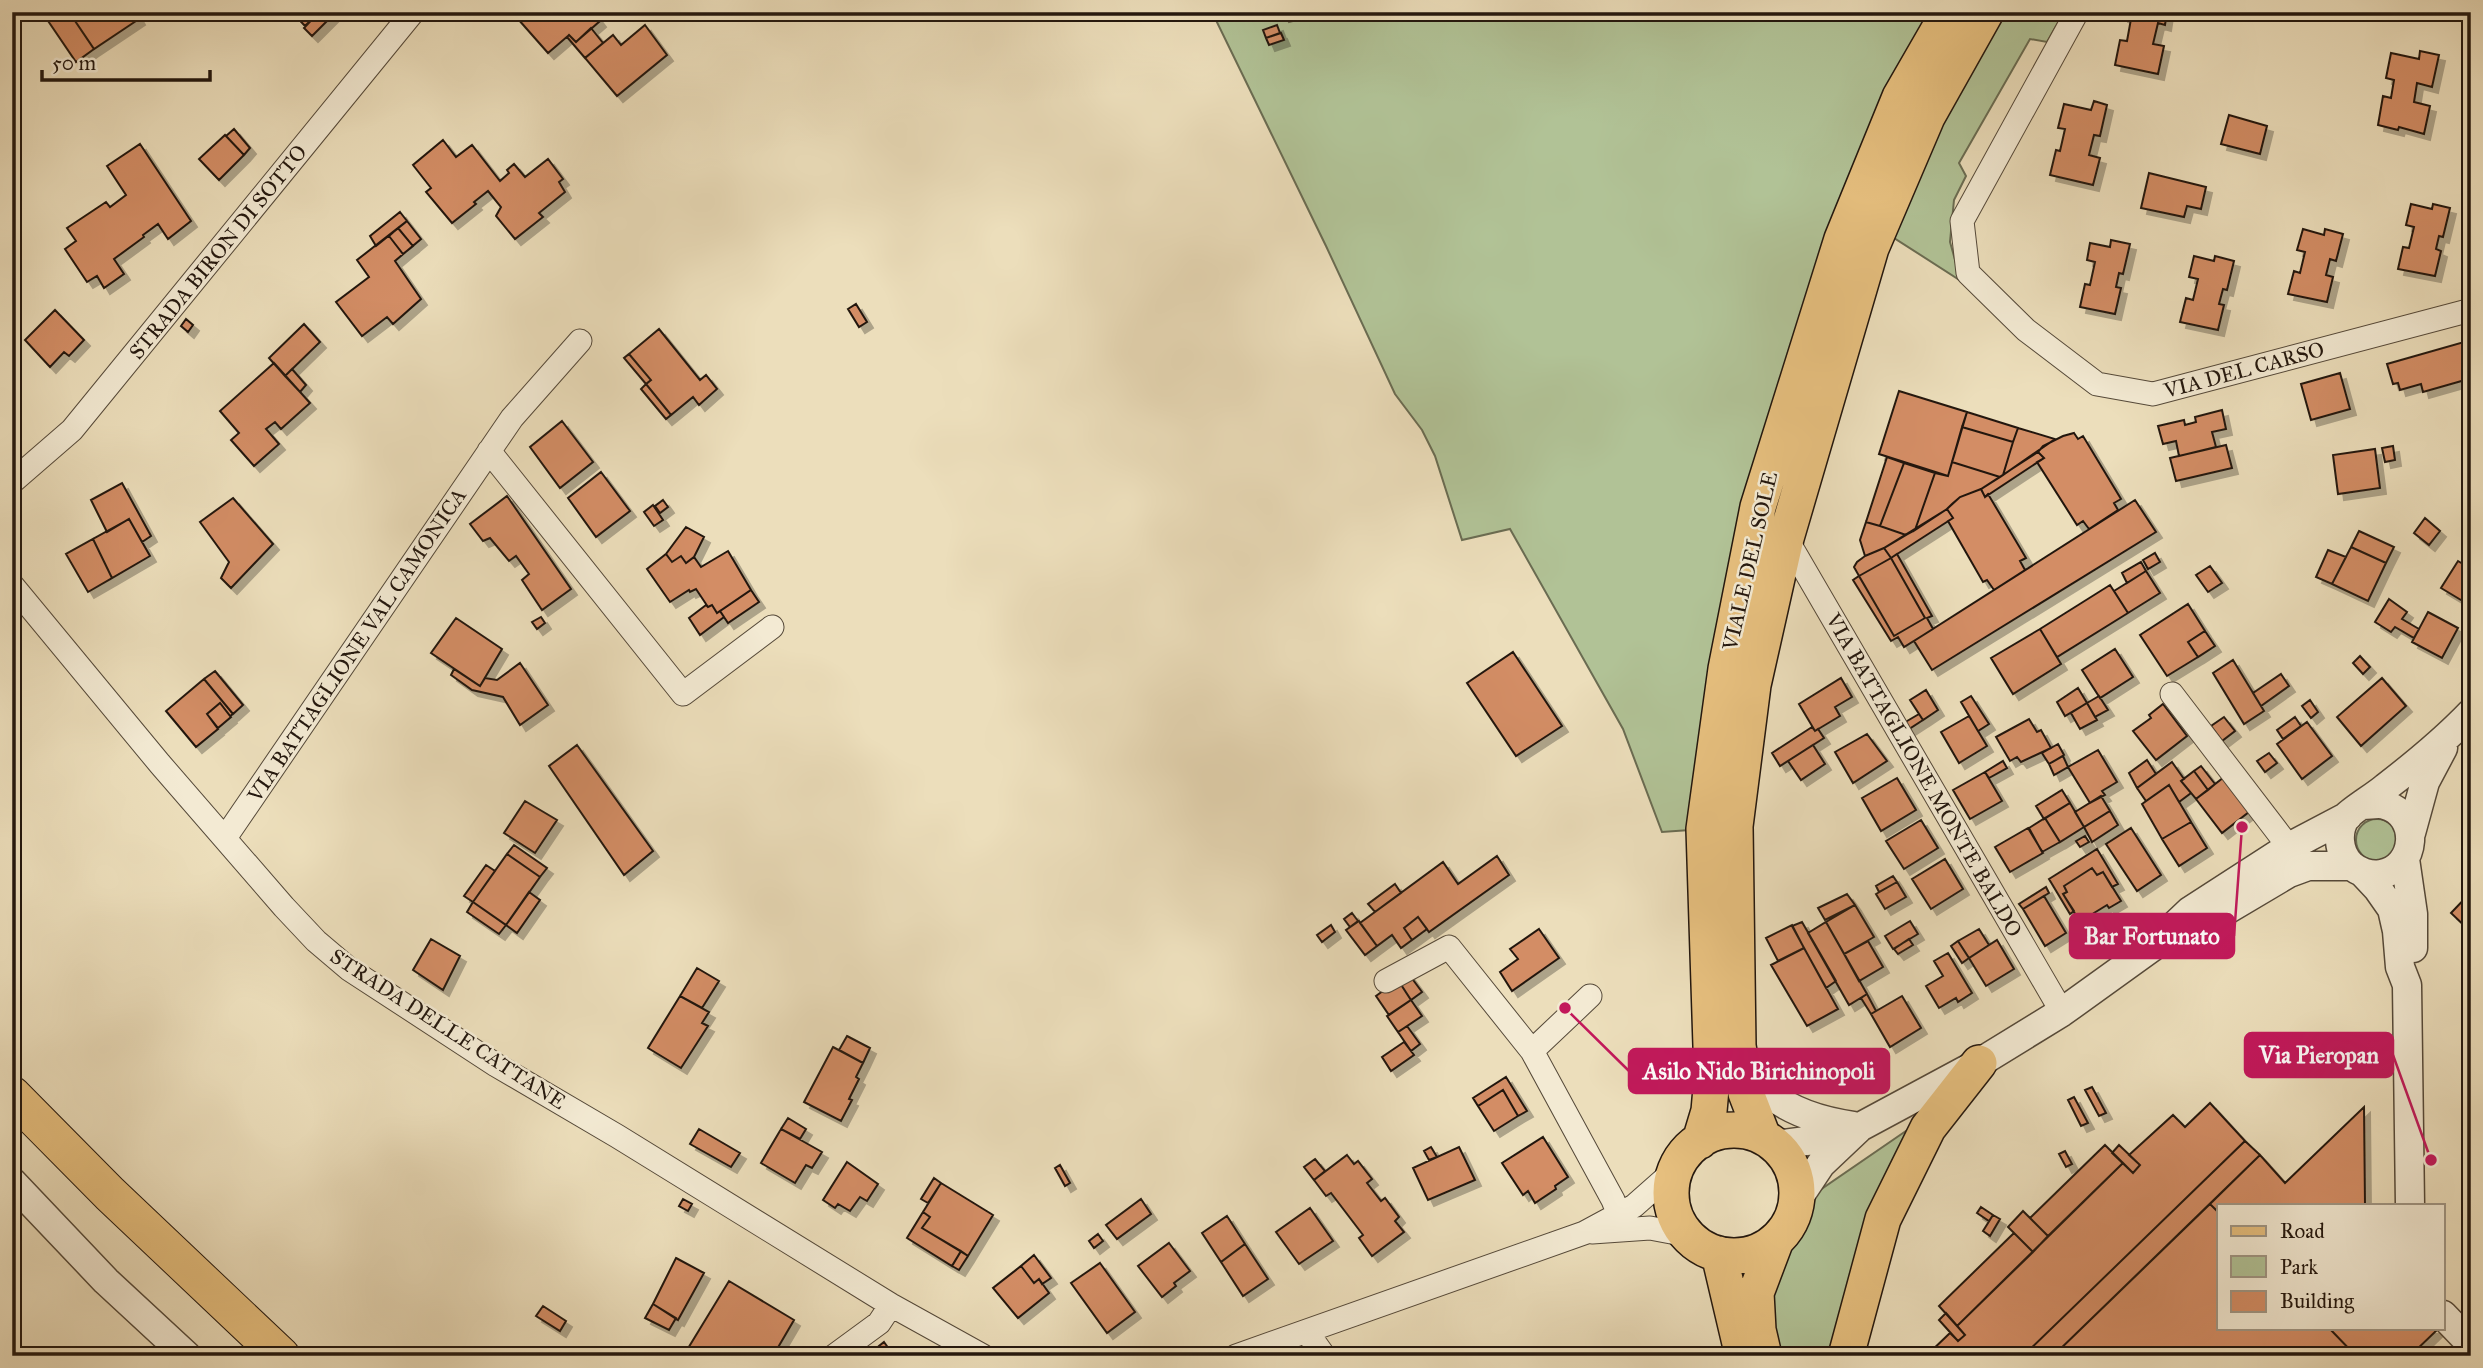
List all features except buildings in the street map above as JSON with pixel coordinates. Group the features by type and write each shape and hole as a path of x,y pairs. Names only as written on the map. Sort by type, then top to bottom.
{"highway":[{"path":"12,1094 110,1194 281,1356"}],"main road":[{"name":"VIALE DEL SOLE","path":"1676,1168 1686,1153 1700,1141 1709,1111 1712,1077 1704,829 1726,669 1758,507 1842,239 1900,97 1949,12"},
{"name":"VIALE DEL SOLE","path":"1739,1054 1735,826 1753,685 1786,537 1871,248 1927,117 1986,12"},
{"path":"1676,1168 1671,1196 1674,1210 1687,1235 1699,1245 1718,1254 1731,1256 1755,1252 1776,1240 1787,1228 1794,1215 1797,1200 1796,1180 1788,1161 1769,1141 1746,1093 1739,1054"},
{"path":"1846,1356 1883,1219 1928,1128 1979,1063"},
{"path":"1700,1141 1712,1135 1737,1130 1769,1141"},
{"path":"1764,1356 1758,1330 1756,1293 1776,1240"},
{"path":"1718,1254 1743,1356"}],"street":[{"name":"STRADA BIRON DI SOTTO","path":"12,482 72,430 413,12"},
{"name":"VIA DEL CARSO","path":"2077,12 1962,221 1968,273 2026,330 2097,384 2153,394 2471,310"},
{"name":"VIA BATTAGLIONE VAL CAMONICA","path":"225,838 512,418 580,341"},
{"path":"489,451 683,694 772,627"},
{"name":"VIA BATTAGLIONE MONTE BALDO","path":"1786,537 2062,1012"},
{"name":"STRADA DELLE CATTANE","path":"12,585 225,838 316,941 349,969 496,1065 617,1136 891,1305 983,1356"},
{"path":"2172,694 2289,847"},
{"path":"1769,1141 1814,1140 1860,1127 1979,1063 2062,1012 2151,948 2190,911 2289,847 2356,810 2451,733 2471,713"},
{"path":"2151,948 2199,928 2289,873 2308,866 2357,869 2379,875 2394,870 2408,846 2425,782 2451,733"},
{"path":"2407,985 2400,967 2392,909 2378,889 2341,850 2340,832 2356,810 2385,804 2402,815 2408,846 2413,914 2413,964 2407,985 2410,1204"},
{"path":"1386,981 1449,947 1532,1051 1614,1200 1619,1215"},
{"path":"1532,1051 1590,996"},
{"path":"1739,1054 1755,1081 1784,1105 1821,1121 1860,1127"},
{"path":"1797,1200 1821,1164 1860,1127"},
{"path":"1236,1356 1584,1233 1634,1206 1676,1168"},
{"path":"12,1182 106,1282 187,1356"},
{"path":"1584,1233 1650,1228 1687,1235"},
{"path":"834,1356 879,1323 891,1305"},
{"path":"2444,1316 2471,1345"},
{"path":"1307,1332 1324,1356"}],"green space":[{"path":"1212,12 1284,12 1289,22 1326,12 1949,12 1758,507 1704,829 1662,832 1623,729 1510,529 1462,540 1435,456 1422,430 1395,394"},
{"path":"1998,12 2064,12 2047,42 2030,39 1959,163 1966,176 1954,200 1950,242 1961,281 1891,236 1958,82"},
{"path":"2377,819 2392,825 2398,840 2392,855 2377,861 2362,855 2356,840 2362,825"},
{"path":"1919,1122 1835,1356 1776,1356 1766,1278 1807,1199"}],"place":[{"name":"Bar Fortunato","path":"2242,827"},
{"name":"Asilo Nido Birichinopoli","path":"1565,1008"},
{"name":"Via Pieropan","path":"2431,1160"}]}
